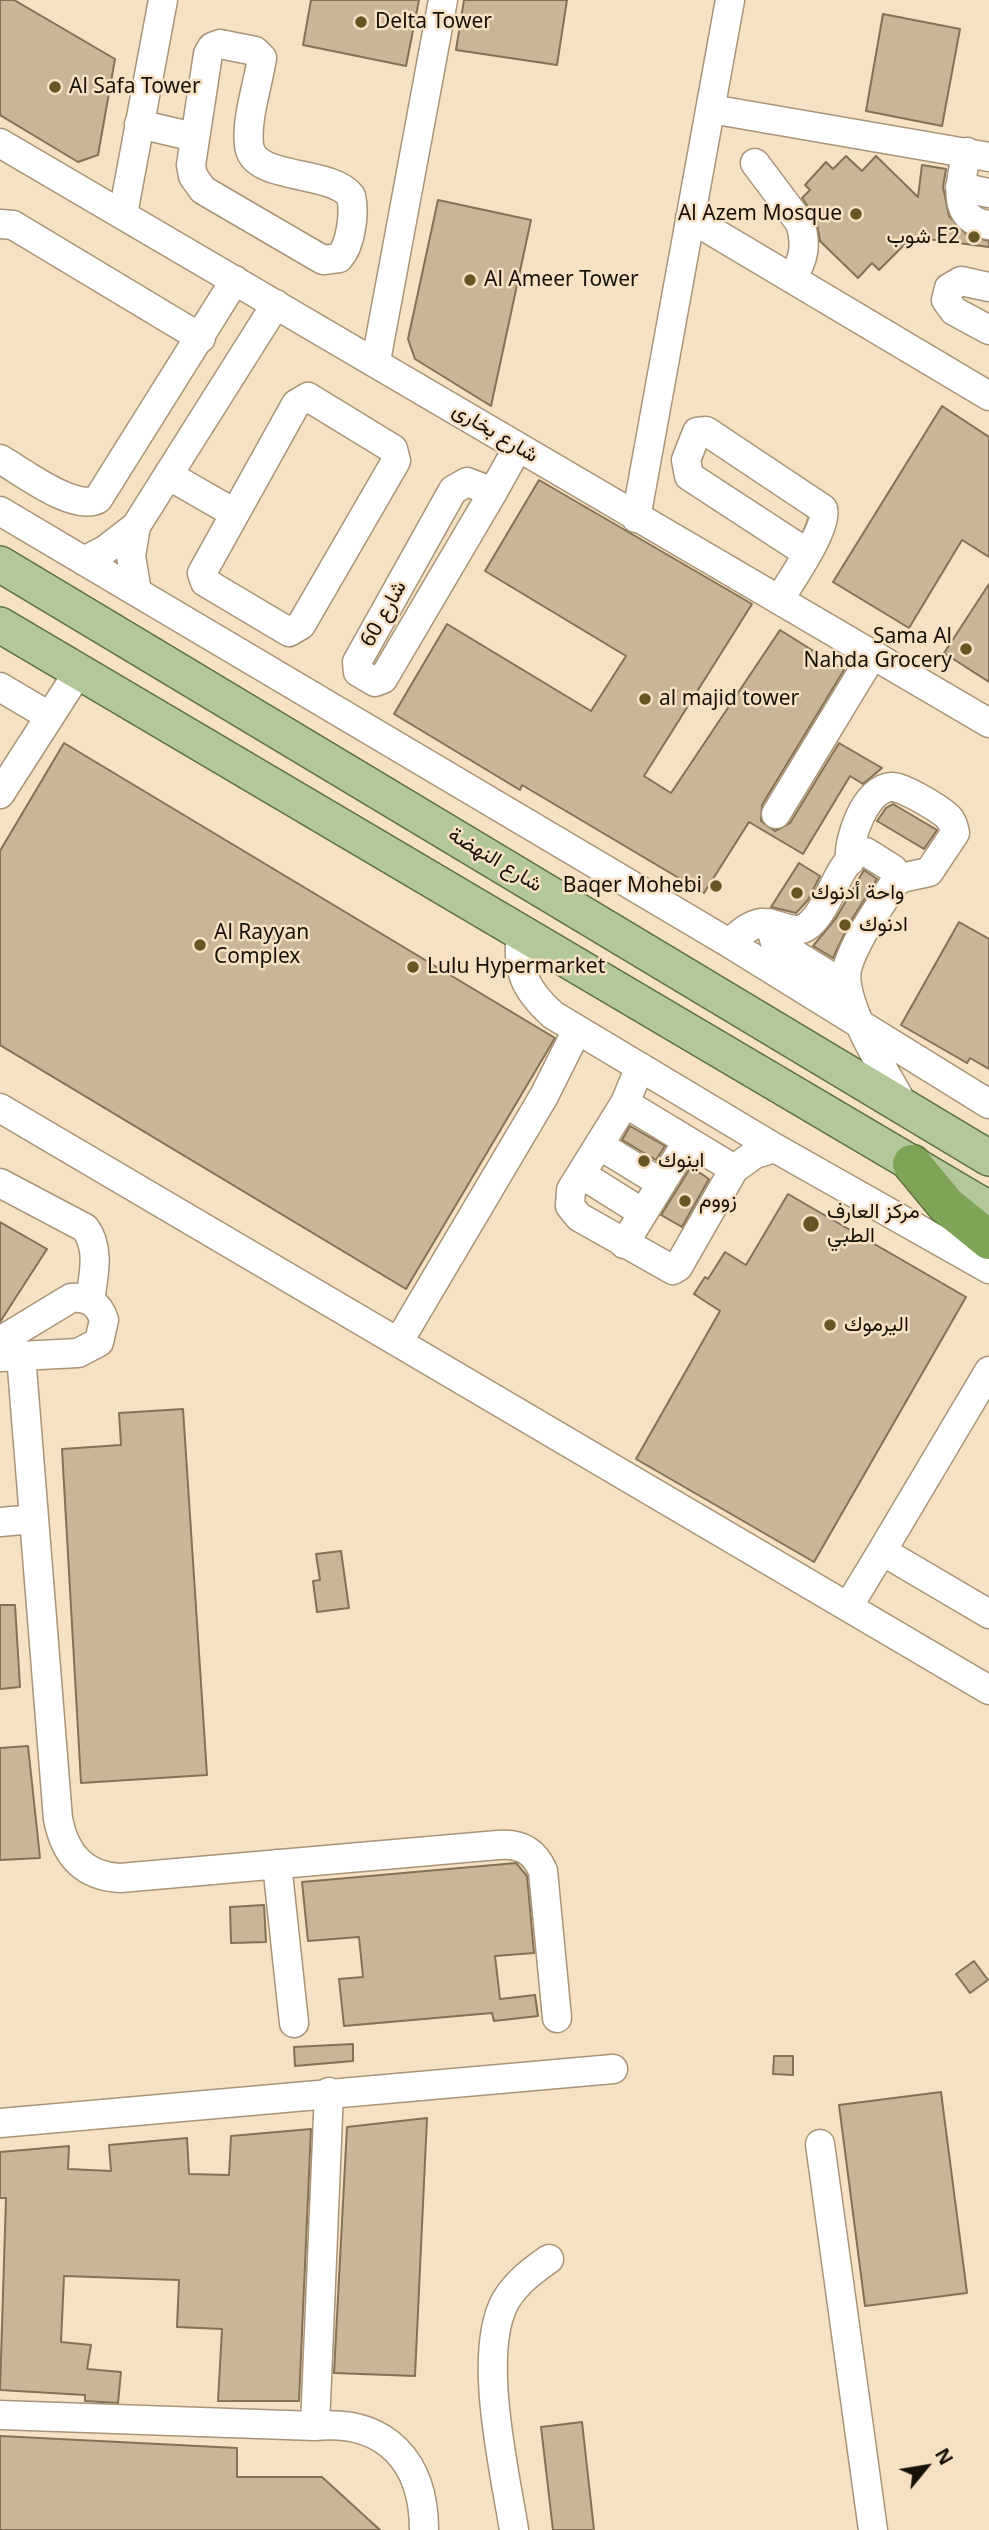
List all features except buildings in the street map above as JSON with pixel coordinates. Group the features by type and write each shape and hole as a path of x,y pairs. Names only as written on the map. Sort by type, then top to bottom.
{"highway":[{"path":"912,1164 947,1205 989,1240"}],"main road":[{"name":"شارع النهضة","path":"0,564 902,1103 989,1158"},
{"path":"0,625 989,1209"}],"street":[{"path":"123,214 163,0"},
{"path":"376,361 443,0"},
{"path":"636,519 730,0"},
{"path":"220,44 259,52 262,58 249,150 264,166 345,188 353,205 343,254 334,261 323,260 203,190 191,171 194,136 209,50 220,44"},
{"path":"710,109 978,154 960,187 964,211 974,221 989,225"},
{"path":"139,124 194,136"},
{"name":"شارع بخارى","path":"0,143 376,361 636,519 989,723"},
{"path":"755,163 800,223 804,235 803,258 792,278"},
{"path":"960,187 989,193"},
{"path":"691,218 989,396"},
{"path":"0,224 13,225 201,338"},
{"path":"0,459 73,501 90,503 98,499 235,280"},
{"path":"989,287 961,281 954,283 949,288 946,300 954,312 989,330"},
{"path":"84,561 105,550 136,526 276,304"},
{"path":"303,398 313,399 387,445 396,454 397,461 381,489 301,625 293,632 284,631 202,578 203,568 234,513 296,404 303,398"},
{"path":"779,600 807,553 825,518 823,509 706,431 697,432 686,460 689,476 807,553"},
{"name":"شارع 60","path":"493,492 467,482 453,490 357,662 356,669 360,674 378,683 383,678 493,492 518,447"},
{"path":"168,475 234,513"},
{"path":"0,511 729,943 989,1104"},
{"path":"136,526 131,556 137,592"},
{"path":"776,814 873,654"},
{"path":"0,793 79,671"},
{"path":"0,687 49,716"},
{"path":"850,861 849,842 853,830 872,799 884,789 900,788 942,811 949,817 955,833 929,872 904,877 894,884"},
{"path":"729,943 753,925 769,923 793,930 809,925 858,852 866,852 892,869 896,876 894,884 851,957 846,971 846,986 863,1028 902,1103"},
{"path":"769,923 775,942 846,986"},
{"path":"520,932 518,956 530,989 553,1015 775,1149 989,1269"},
{"path":"399,1341 544,1096 577,1030"},
{"path":"640,1067 621,1109 571,1189 570,1206 579,1217 668,1270 678,1268 734,1170 755,1154 775,1149"},
{"path":"0,1108 989,1690"},
{"path":"621,1109 683,1147 734,1170"},
{"path":"599,1145 662,1183"},
{"path":"624,1244 683,1147"},
{"path":"581,1174 643,1213"},
{"path":"0,1183 85,1228 94,1246 84,1299"},
{"path":"84,1299 104,1320 103,1335 93,1348 78,1353 7,1351 65,1300 84,1299"},
{"path":"7,1351 34,1519 58,1819 69,1853 76,1862 96,1875 120,1878 498,1845 522,1847 535,1857 543,1871 557,2018"},
{"path":"848,1607 989,1371"},
{"path":"0,1522 34,1519"},
{"path":"882,1551 989,1614"},
{"path":"277,1864 294,2023"},
{"path":"0,2123 613,2069"},
{"path":"315,2426 330,2092"},
{"path":"820,2144 873,2530"},
{"path":"514,2530 498,2430 495,2330 506,2301 524,2277 549,2259"},
{"path":"0,2415 315,2426 337,2432 376,2454 406,2487 423,2529"}],"place":[{"name":"Delta Tower","path":"361,22"},
{"name":"Al Safa Tower","path":"55,87"},
{"name":"Al Azem Mosque","path":"856,214"},
{"name":"شوب E2","path":"974,237"},
{"name":"Al Ameer Tower","path":"470,280"},
{"name":"Sama Al Nahda Grocery","path":"966,649"},
{"name":"al majid tower","path":"645,699"},
{"name":"Baqer Mohebi","path":"716,886"},
{"name":"واحة أدنوك","path":"797,893"},
{"name":"ادنوك","path":"845,925"},
{"name":"Al Rayyan Complex","path":"200,945"},
{"name":"Lulu Hypermarket","path":"413,967"},
{"name":"اينوك","path":"644,1161"},
{"name":"زووم","path":"685,1201"},
{"name":"مركز العارف الطبي","path":"811,1224"},
{"name":"اليرموك","path":"830,1325"}]}
